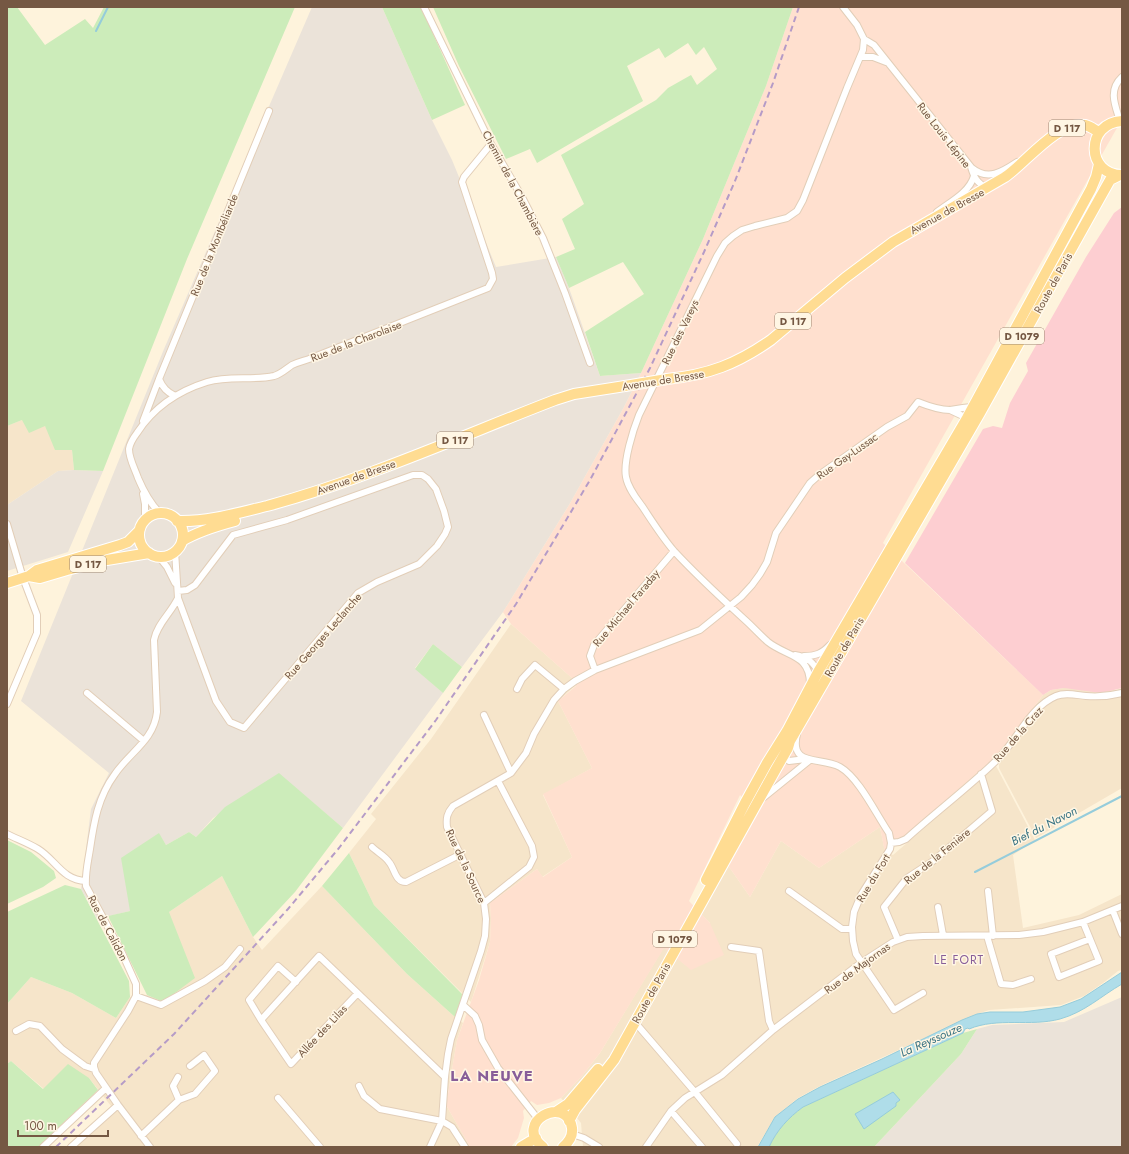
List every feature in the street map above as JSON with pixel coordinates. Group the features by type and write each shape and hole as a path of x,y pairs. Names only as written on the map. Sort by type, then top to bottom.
{"main road":[{"path":"1121,121 1108,124 1099,132 1094,144 1096,158 1099,164 1108,172 1121,175"},
{"name":"Avenue de Bresse","path":"177,522 229,516 287,500 360,477 555,400 574,394 697,375 713,371 746,356 772,340 855,270 906,234 988,188 1013,172 1054,135 1066,129 1086,125 1099,132"},
{"name":"Route de Paris","path":"569,1121 614,1060 757,803 799,726 812,693 818,672 973,406 1091,189 1099,164"},
{"name":"Route de Paris","path":"538,1119 546,1113 556,1112 568,1104 608,1057 688,915 767,763 812,693 831,670 980,413 1110,180 1121,175"},
{"name":"Avenue de Bresse","path":"182,541 206,528 241,519 287,500"},
{"path":"161,514 167,515 181,527 182,541 175,552 170,555 159,557 149,554 140,544 139,531 145,520 149,517 161,514"},
{"name":"D 117","path":"7,583 26,577 37,570 128,542 139,531"},
{"name":"D 117","path":"26,577 40,578 107,560 149,554"},
{"path":"556,1112 566,1117 572,1130 570,1140 563,1147"},
{"path":"538,1119 534,1128 536,1138 543,1147"},
{"path":"521,1147 536,1138"}],"street":[{"name":"Chemin de la Chambière","path":"424,7 491,144 543,238 565,293 590,363"},
{"path":"843,7 857,25 864,39"},
{"name":"Rue des Vareys","path":"818,672 811,670 802,661 773,645 730,606 674,551 660,533 628,484 625,468 635,425 639,415 717,256 725,243 742,230 787,218 797,211 803,200 847,88 861,57 864,39"},
{"name":"Rue Louis Lépine","path":"864,39 874,45 971,167 974,176 972,182 963,192 906,234"},
{"path":"861,57 873,57 886,62"},
{"path":"1121,121 1114,101 1114,90 1118,80 1122,77"},
{"name":"Rue de la Montbéliarde","path":"142,425 159,379 269,111"},
{"name":"Rue de la Charolaise","path":"142,486 134,467 129,449 135,435 142,425 159,407 175,396 219,379 268,377 276,375 298,362 488,288 493,279 492,273 462,182 464,177 491,144"},
{"path":"971,167 978,173 992,175 1014,164 1039,148"},
{"path":"974,176 981,185 988,188"},
{"path":"159,379 168,392 175,396"},
{"name":"Rue Gay-Lussac","path":"730,606 752,585 760,574 766,562 776,533 810,483 819,475 887,427 907,416 918,402 929,407 950,410 973,406"},
{"name":"Rue Gay-Lussac","path":"950,410 966,418"},
{"name":"Rue Georges Leclanche","path":"178,591 187,590 195,585 233,535 287,520 413,475 422,475 428,478 436,489 444,511 448,527 437,546 419,564 377,582 358,593 244,728 230,722 216,701 178,598"},
{"path":"142,486 150,501 161,514"},
{"path":"142,486 145,504 145,520"},
{"path":"7,524 26,577 37,615 37,633 7,704"},
{"name":"Rue Michael Faraday","path":"594,670 590,656 594,645 674,551"},
{"name":"Rue de Calidon","path":"136,996 136,984 122,953 92,899 86,886 85,876 94,819 98,804 114,774 126,758 149,736 156,721 157,712 154,640 156,634 178,598 175,552"},
{"name":"Rue de Calidon","path":"159,557 167,567 178,591"},
{"name":"Rue de la Source","path":"442,1121 449,1046 483,944 486,919 484,902 447,827 446,819 448,812 454,806 511,773 526,753 534,734 554,700 564,689 594,670 700,630 730,606"},
{"name":"Rue des Vareys","path":"792,655 816,655 823,652 847,623"},
{"path":"804,656 811,662 818,672 831,670"},
{"path":"517,688 522,679 534,665 564,689"},
{"path":"806,665 812,693"},
{"path":"87,693 144,741"},
{"name":"Rue de la Craz","path":"891,843 906,839 999,758 1040,707 1049,700 1057,695 1068,693 1103,696 1122,693"},
{"path":"484,715 511,773"},
{"path":"799,726 795,740 795,748 800,756"},
{"path":"783,756 781,748 787,731"},
{"name":"Rue du Fort","path":"767,763 788,755 800,756 808,760"},
{"name":"Rue du Fort","path":"783,756 789,761 808,760 829,762 846,771 855,779 889,833 891,843 890,849 861,895 854,912 852,929 853,941 856,954 894,1010 922,993"},
{"path":"757,803 808,760"},
{"name":"Rue de la Fenière","path":"898,940 884,907 907,878 933,862 992,811 981,774"},
{"path":"484,902 529,867 534,857 532,846 498,781"},
{"path":"7,834 39,850 70,877 77,881 86,881"},
{"path":"372,847 389,862 398,880 402,882 406,882 461,854"},
{"path":"790,890 842,929 852,929"},
{"path":"988,892 990,936 1001,984 1013,985 1031,979"},
{"name":"Rue de Majornas","path":"646,1147 671,1111 685,1098 722,1075 772,1030 862,962 877,951 898,940 906,937 943,935 1019,935 1043,932 1083,922 1113,911 1122,906"},
{"path":"938,908 943,935"},
{"path":"1113,911 1122,934"},
{"path":"1083,922 1090,939 1099,961 1059,977 1051,954 1090,939"},
{"path":"731,947 759,951 768,1021 772,1030"},
{"path":"146,1146 141,1136 94,1069 94,1063 136,996 161,1005 205,981 225,967 240,949"},
{"path":"261,1020 319,956 445,1076"},
{"name":"Allée des Lilas","path":"296,982 278,966 249,1000 291,1064 358,994"},
{"path":"463,1006 475,1016 479,1025 482,1040 498,1068 538,1119"},
{"path":"16,1031 29,1024 40,1026 62,1049 85,1066 94,1069"},
{"path":"633,1024 639,1027 737,1144"},
{"path":"141,1136 179,1100 195,1094 215,1071 204,1055 190,1066"},
{"path":"178,1077 173,1086 179,1100"},
{"path":"359,1086 364,1096 380,1109 442,1121 452,1127 465,1147"},
{"path":"43,1147 106,1088"},
{"path":"278,1098 319,1147"},
{"path":"71,1147 118,1105"},
{"path":"671,1111 702,1147"},
{"path":"430,1147 442,1121"},
{"path":"572,1134 584,1138 599,1147"}],"shaded area":[{"path":"312,7 382,7 432,120 452,160 496,267 556,257 569,288 600,376 641,373 624,407 569,505 503,612 462,667 433,644 415,668 443,693 343,828 279,774 213,818 196,837 189,832 166,845 159,834 130,911 97,919 81,889 91,809 109,773 21,701 164,349"},
{"path":"793,7 1122,7 1122,119 883,543 1043,695 999,754 885,853 880,827 819,868 781,841 750,897 727,864 755,812 740,795 689,901 710,923 724,955 691,970 664,948 600,1053 582,1076 561,1098 549,1103 537,1105 531,1101 523,1111 524,1118 518,1138 511,1147 470,1147 446,1105 457,1040 479,980 490,942 490,903 537,869 543,877 572,857 543,794 592,768 558,701 576,686 573,679 511,624 503,612 569,505 624,407 641,373 703,239 766,86"},
{"path":"1122,207 1122,688 1101,693 1064,688 1051,690 1043,695 905,563 983,429 993,426 1002,428 1010,403 1028,371 1026,363 1086,257 1114,213"},
{"path":"22,420 45,426 72,450 74,470 58,471 7,505 7,426"},
{"path":"58,471 103,471 68,552 7,571 7,505"},
{"path":"511,624 573,679 576,685 558,701 592,768 543,795 572,857 542,877 537,869 490,903 490,942 471,1002 374,905 349,853 376,819 371,814 431,739"},
{"path":"1064,688 1117,690 1122,688 1122,788 1036,838 999,768 999,754 1043,695 1051,690"},
{"path":"996,766 1035,840 1013,855 1023,928 1079,915 1122,894 1122,970 1118,971 1084,996 1061,1005 989,1010 977,1014 820,1086 798,1098 775,1117 757,1147 583,1147 581,1123 561,1098 582,1076 600,1053 664,947 710,923 701,914 727,864 750,897 781,841 819,868 880,827 885,852 893,855"},
{"path":"222,876 253,937 262,950 322,886 407,974 463,1023 457,1040 446,1105 470,1147 67,1147 111,1106 89,1078 44,1089 11,1061 7,1064 7,1004 31,977 72,993 116,1018 130,997 147,995 163,1002 169,912"},
{"path":"1122,997 1122,1147 874,1147 961,1054 977,1029 992,1025 1064,1022"}],"green space":[{"path":"7,7 17,7 45,45 85,19 93,28 104,7 295,7 187,259 103,471 74,470 72,450 55,450 45,426 29,433 22,420 7,426"},
{"path":"382,7 421,7 465,105 432,120"},
{"path":"433,7 793,7 766,86 703,239 641,373 600,376 585,332 644,294 623,262 569,288 556,257 575,249 562,219 584,204 561,155 656,100 668,88 691,75 697,85 717,69 704,47 696,55 688,43 665,58 659,48 627,66 643,101 537,163 530,149 506,159 459,66"},
{"path":"433,644 462,667 443,693 415,669"},
{"path":"279,773 343,828 295,892 253,937 222,876 169,912 195,978 163,1002 147,995 108,916 130,911 121,858 159,833 166,845 189,832 196,837 225,807"},
{"path":"7,840 31,852 54,871 56,878 43,887 7,904"},
{"path":"349,853 374,905 463,995 455,1017 407,974 322,886"},
{"path":"65,885 81,889 129,981 130,997 116,1018 72,993 31,977 7,1004 7,912"},
{"path":"977,1029 961,1054 874,1147 769,1147 783,1125 803,1107 963,1033"},
{"path":"11,1061 43,1089 68,1064 89,1078 98,1090 38,1147 7,1147 7,1064"}],"water":[{"name":"La Reyssouze","path":"1122,972 1122,984 1069,1016 1049,1021 980,1025 965,1029 963,1033 803,1107 783,1125 769,1147 758,1147 775,1117 798,1099 820,1087 977,1014 990,1012 1023,1012 1060,1007 1081,999"},
{"path":"893,1092 900,1100 896,1103 896,1106 864,1129 855,1114"}],"waterway":[{"path":"96,31 108,7"},
{"name":"Bief du Navon","path":"975,872 1122,796"}],"railway":[{"path":"56,1147 174,1034 288,909 339,848 436,720 516,604 590,480 650,368 735,181 773,83 799,7"}],"district":[{"name":"LE FORT","path":"959,960"},
{"name":"LA NEUVE","path":"492,1076"}]}
